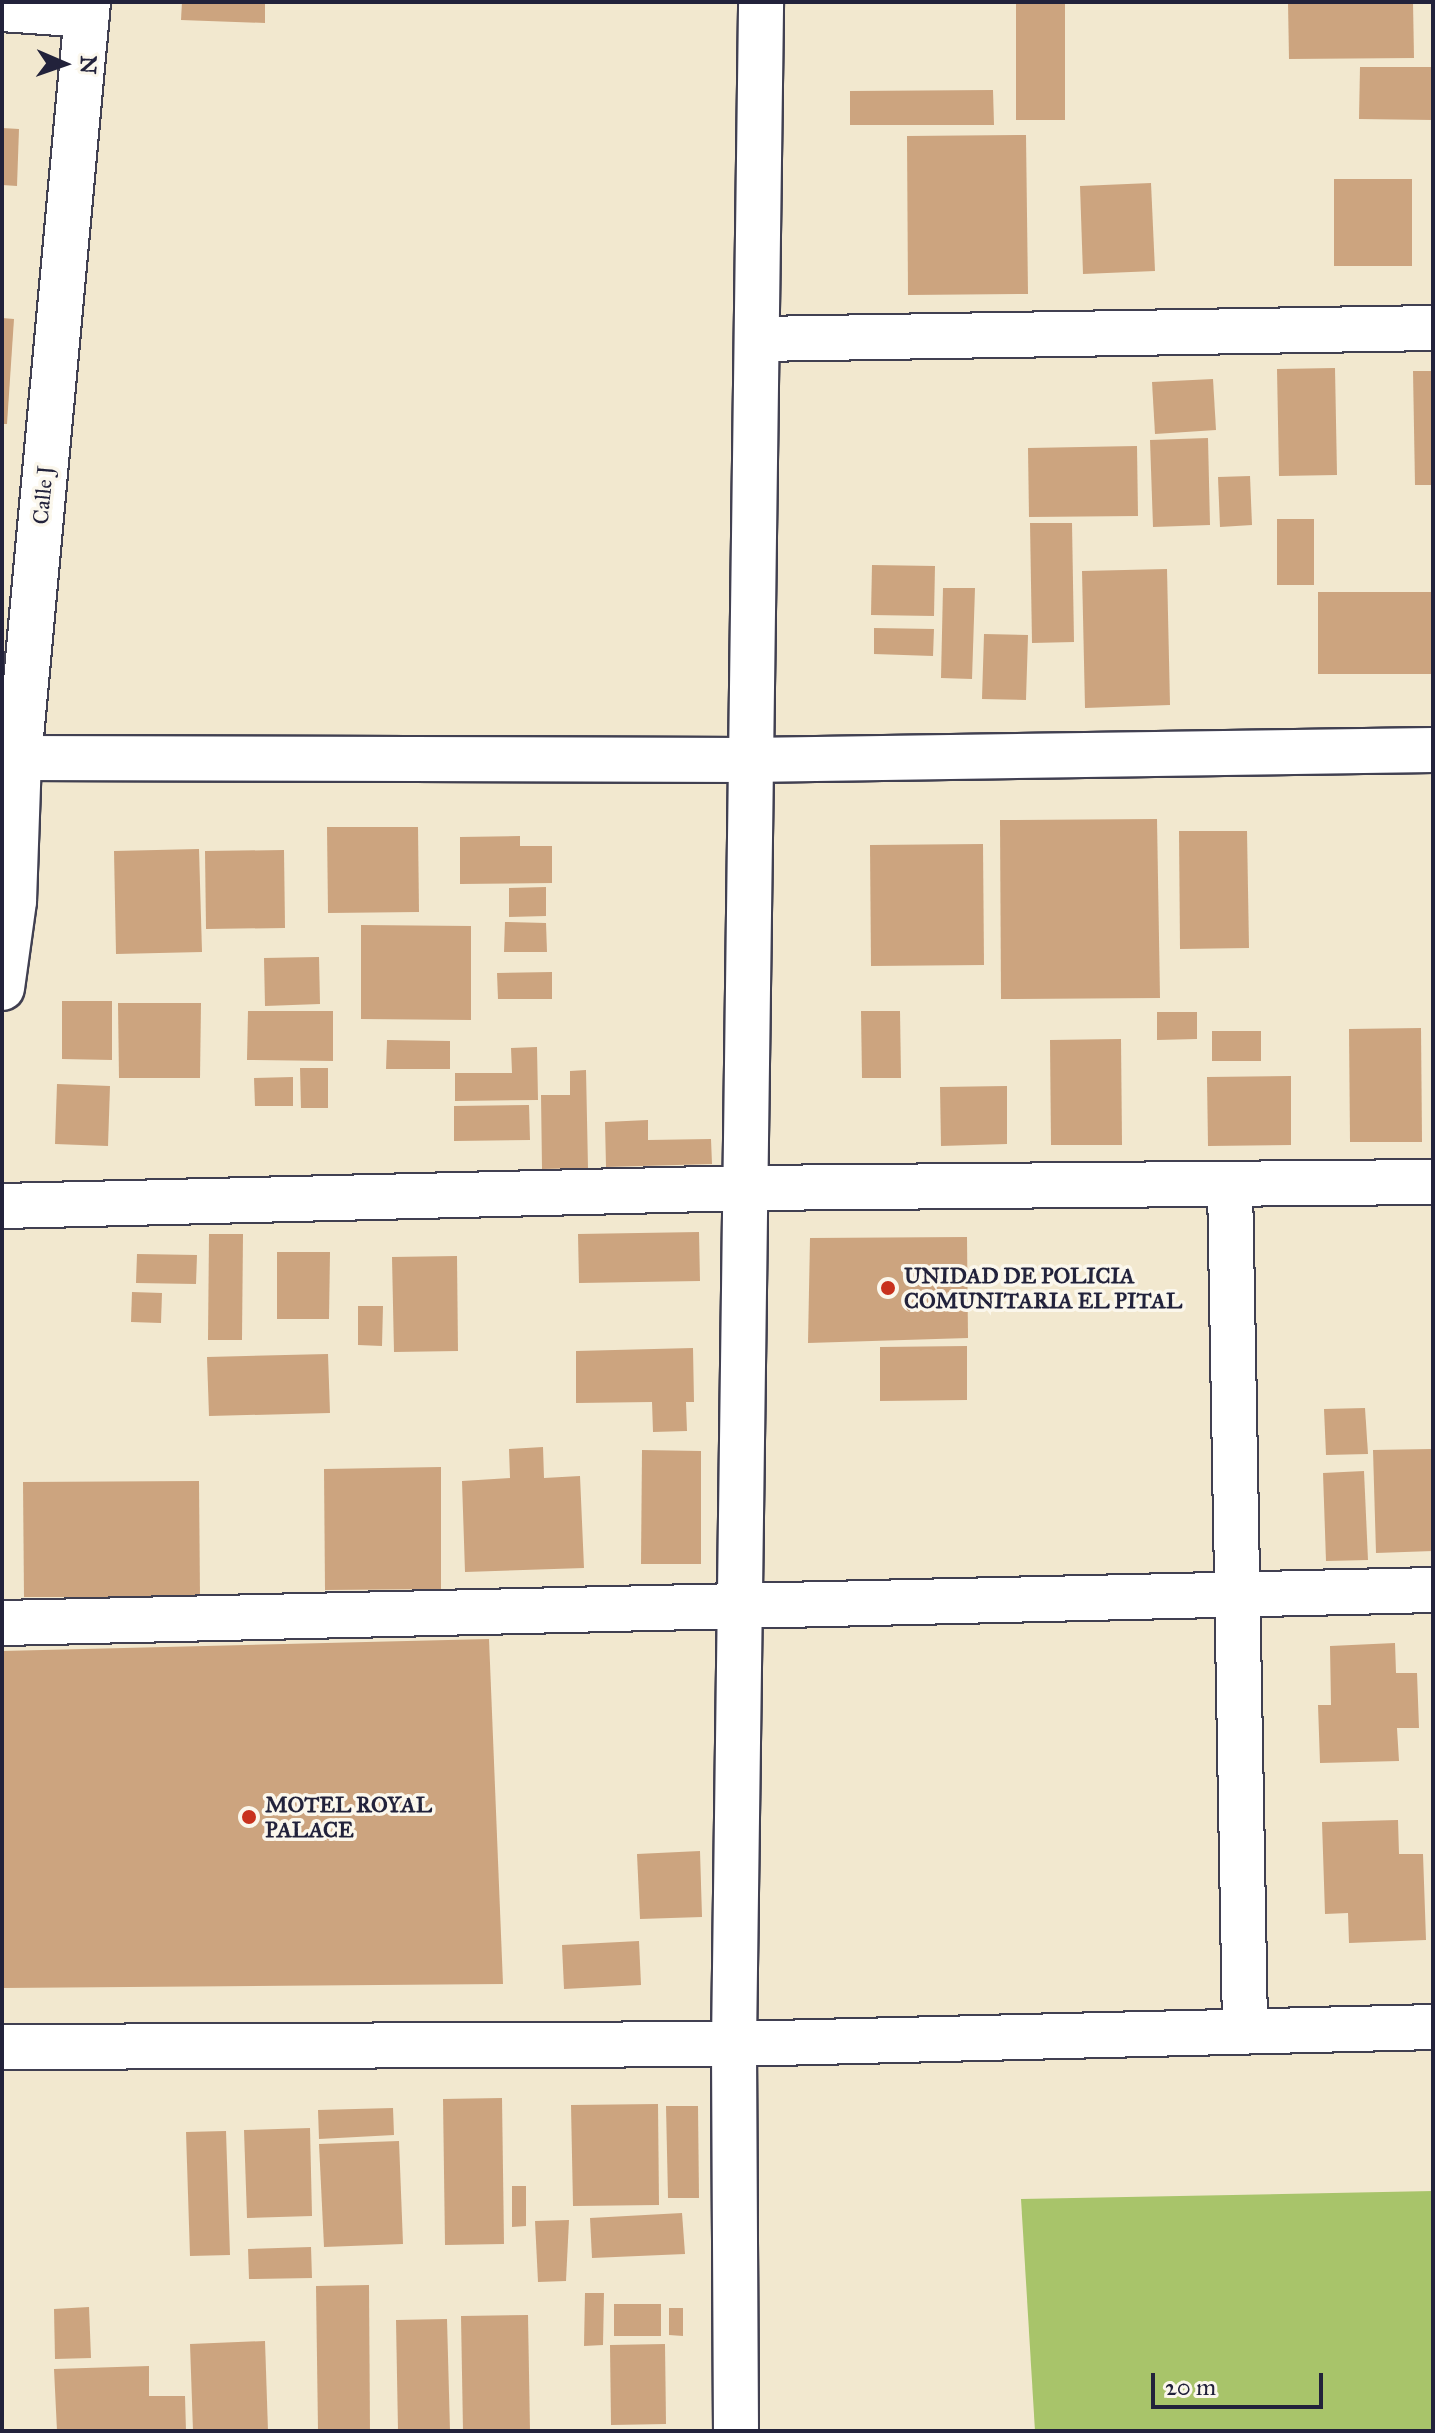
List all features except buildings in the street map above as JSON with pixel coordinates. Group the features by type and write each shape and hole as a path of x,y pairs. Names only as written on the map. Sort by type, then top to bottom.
{"street":[{"path":"736,2431 734,2044 747,1188 748,760 761,2"},
{"path":"2,9 88,8"},
{"name":"Calle J","path":"2,988 19,758 88,8"},
{"path":"757,339 1433,328"},
{"path":"19,758 748,760 1433,750"},
{"path":"2,1206 747,1188 1433,1182"},
{"path":"1230,1184 1245,2029"},
{"path":"2,1623 1433,1590"},
{"path":"2,2047 734,2044 1245,2029 1433,2027"}],"green space":[{"path":"1433,2191 1433,2431 1035,2431 1021,2199"}],"place":[{"name":"UNIDAD DE POLICIA COMUNITARIA EL PITAL","path":"888,1288"},
{"name":"MOTEL ROYAL PALACE","path":"249,1817"}]}
